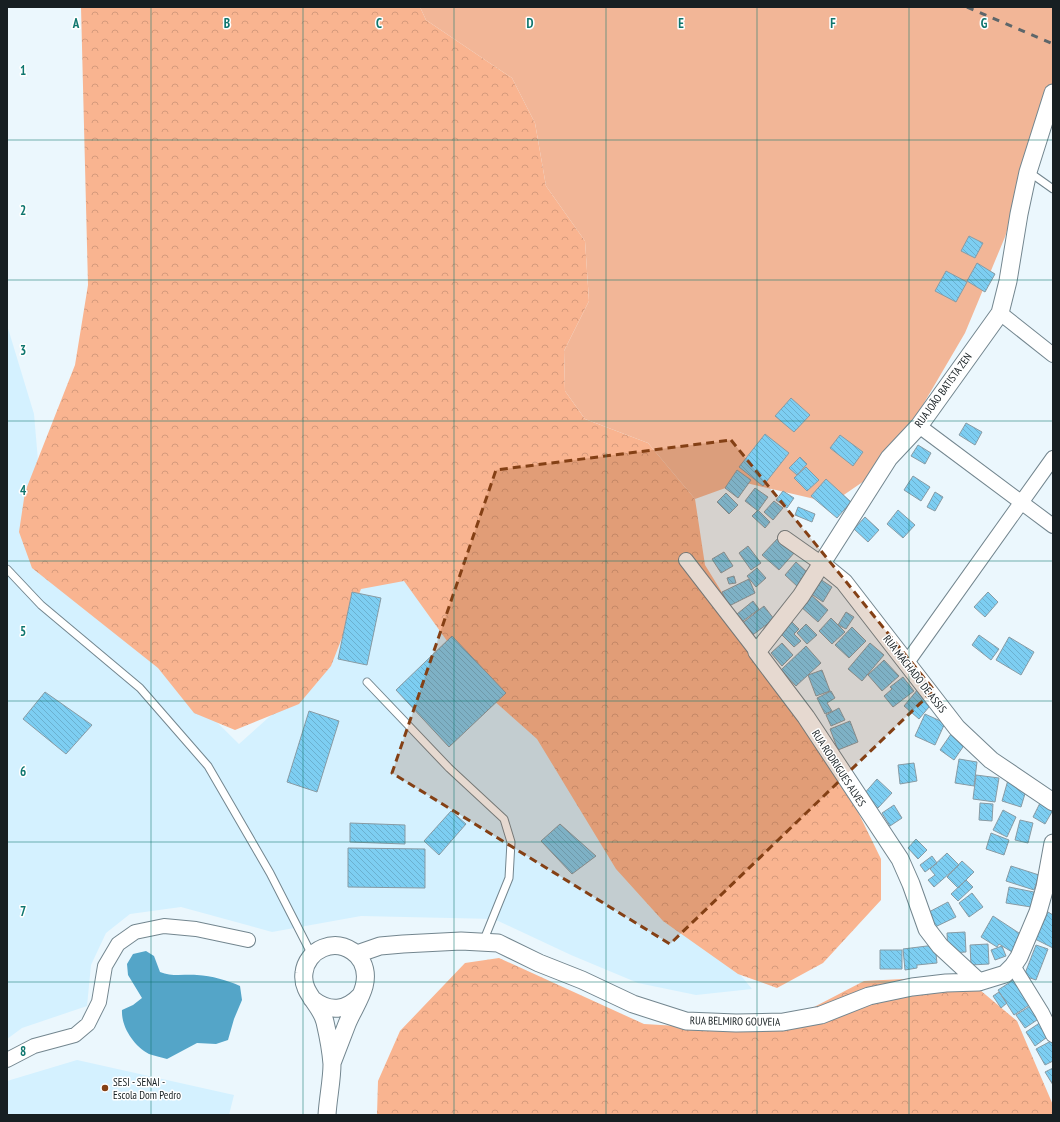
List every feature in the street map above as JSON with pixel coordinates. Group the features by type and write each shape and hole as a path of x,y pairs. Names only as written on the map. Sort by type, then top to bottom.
{"street":[{"name":"RUA JOÃO BATISTA ZEN","path":"757,652 801,596 889,458 918,426 1000,313 1008,281 1019,214 1028,172 1053,98"},
{"path":"1000,313 1053,355"},
{"path":"918,426 1053,526"},
{"path":"906,664 1053,458"},
{"name":"RUA MACHADO DE ASSIS","path":"785,538 822,564 844,582 957,728 991,760 1053,802"},
{"name":"RUA RODRIGUES ALVES","path":"686,560 806,717 900,859 911,884 927,929 940,946 978,982"},
{"name":"RUA BELMIRO GOUVEIA","path":"357,954 380,946 461,941 498,943 539,963 582,980 633,1004 686,1021 736,1023 783,1022 820,1015 869,996 946,983 978,982 1005,974 1019,957 1038,912 1045,887 1053,843"},
{"path":"7,1060 34,1046 75,1035 88,1024 99,1002 105,966 118,944 136,932 164,926 196,929 248,940"},
{"path":"327,1115 332,1063 325,1019 306,991 304,972 306,963 319,950 328,946 337,945 357,954 365,968 366,977 365,986 347,1023 332,1063"},
{"path":"1013,966 1042,1013 1053,1035"},
{"path":"312,999 328,1008 337,1008 355,1002 361,995"}],"lane":[{"path":"1028,172 1053,189"},
{"path":"7,569 41,605 140,688 208,766 270,873 312,956"},
{"path":"367,682 449,768 504,819 511,842 509,878 483,942"}],"highlighted area":[{"path":"731,440 934,690 670,944 392,773 496,470"}],"shaded area":[{"path":"420,7 1053,7 1053,126 1033,148 1005,237 965,333 914,420 867,479 832,503 742,482 695,499 648,443 585,419 565,391 564,351 589,301 585,241 546,186 535,123 512,78 426,20"},
{"path":"7,325 34,414 46,554 239,744 323,669 360,509 752,989 696,995 638,983 571,955 494,919 361,916 272,932 181,907 130,914 106,933 91,965 87,1006 22,1028 7,1039"},
{"name":"SESI - SENAI - Escola Dom Pedro","path":"77,1060 234,1095 229,1115 7,1115 7,1081"}],"green space":[{"path":"81,7 420,7 426,20 512,78 535,123 546,186 585,241 589,301 564,351 565,391 585,419 648,443 695,499 705,565 858,812 881,859 881,900 823,963 777,988 738,974 663,921 616,869 537,739 483,691 404,581 361,589 331,666 299,704 235,730 194,713 158,668 32,568 19,532 25,492 75,365 88,285"},
{"path":"499,958 644,1024 763,1031 793,1018 864,981 922,978 974,985 1017,1021 1053,1105 1053,1115 377,1115 378,1081 400,1031 465,963"}],"water":[{"path":"146,951 154,956 160,972 165,974 208,976 225,980 240,986 242,1000 234,1019 228,1040 216,1044 197,1043 167,1059 149,1054 138,1046 126,1029 122,1016 122,1010 133,1005 142,998 128,975 127,964 133,954"}],"building":[{"path":"969,236 983,243 975,258 961,251"},
{"path":"977,263 995,274 985,292 967,281"},
{"path":"946,271 967,282 956,302 935,291"},
{"path":"791,398 810,415 794,432 775,416"},
{"path":"966,423 982,432 975,445 959,435"},
{"path":"765,434 789,453 763,486 739,467"},
{"path":"840,435 863,452 853,466 830,448"},
{"path":"918,445 931,453 925,464 911,456"},
{"path":"800,457 807,464 797,475 789,468"},
{"path":"806,467 819,480 807,491 794,478"},
{"path":"737,470 751,480 738,498 725,488"},
{"path":"913,476 930,487 921,501 904,490"},
{"path":"826,479 851,502 837,518 811,496"},
{"path":"755,488 768,497 758,511 745,501"},
{"path":"783,491 794,498 787,508 776,500"},
{"path":"935,492 943,497 935,511 927,507"},
{"path":"726,493 738,505 729,514 717,502"},
{"path":"774,501 783,508 773,520 764,512"},
{"path":"798,507 815,514 812,522 795,515"},
{"path":"758,510 770,522 765,528 752,516"},
{"path":"898,510 915,525 903,538 887,524"},
{"path":"865,517 879,530 868,542 854,529"},
{"path":"779,537 795,552 779,570 762,555"},
{"path":"748,546 761,563 751,570 739,553"},
{"path":"724,552 733,566 721,573 712,559"},
{"path":"796,562 809,574 798,587 785,575"},
{"path":"757,568 766,578 756,587 747,576"},
{"path":"734,576 736,583 729,584 727,578"},
{"path":"817,577 832,587 823,602 807,591"},
{"path":"749,579 755,593 729,606 722,592"},
{"path":"352,592 381,598 367,665 338,659"},
{"path":"988,592 998,602 985,617 974,607"},
{"path":"810,594 828,610 818,622 800,606"},
{"path":"753,601 759,609 743,621 737,614"},
{"path":"764,606 774,619 750,637 740,625"},
{"path":"846,612 854,617 846,629 838,625"},
{"path":"831,618 845,632 832,644 819,631"},
{"path":"790,620 799,629 794,634 801,641 794,647 778,631"},
{"path":"806,624 817,635 807,644 797,633"},
{"path":"852,627 866,641 849,658 835,645"},
{"path":"979,635 999,649 991,660 972,645"},
{"path":"452,636 506,693 449,747 396,690"},
{"path":"1009,637 1034,652 1021,675 996,660"},
{"path":"782,643 793,655 782,666 771,653"},
{"path":"870,643 884,655 862,681 848,669"},
{"path":"806,646 821,663 796,686 781,670"},
{"path":"884,660 899,676 882,691 868,675"},
{"path":"822,670 830,691 816,696 808,675"},
{"path":"903,677 914,691 893,707 884,696 892,689 890,687"},
{"path":"918,689 934,701 919,719 904,706"},
{"path":"831,691 835,698 827,703 832,711 825,714 817,698"},
{"path":"45,692 92,725 66,754 23,719"},
{"path":"839,708 845,720 831,726 826,715"},
{"path":"309,711 339,721 317,792 287,782"},
{"path":"925,714 945,723 935,745 915,736"},
{"path":"850,721 858,742 838,750 830,729"},
{"path":"951,734 965,744 954,760 940,750"},
{"path":"959,759 977,762 974,786 955,783"},
{"path":"914,763 917,781 900,784 898,765"},
{"path":"976,775 999,778 995,802 973,799"},
{"path":"877,779 892,793 878,808 863,795"},
{"path":"1008,780 1027,787 1021,807 1002,801"},
{"path":"1042,799 1053,810 1045,824 1033,817"},
{"path":"980,803 993,804 992,821 979,820"},
{"path":"894,805 902,818 890,826 882,813"},
{"path":"1003,810 1016,817 1007,837 993,830"},
{"path":"451,811 466,824 439,855 424,841"},
{"path":"1020,820 1033,823 1028,843 1015,840"},
{"path":"350,823 405,825 405,844 350,842"},
{"path":"560,824 596,856 572,874 541,841"},
{"path":"991,833 1009,840 1004,855 986,849"},
{"path":"916,839 927,850 918,859 908,848"},
{"path":"348,848 425,849 425,888 348,887"},
{"path":"947,853 959,865 934,887 928,880 935,875 930,869"},
{"path":"932,856 937,863 925,872 920,865"},
{"path":"962,861 974,872 958,888 947,877"},
{"path":"1011,866 1039,875 1034,890 1006,881"},
{"path":"966,880 973,887 958,901 951,894"},
{"path":"1009,887 1034,892 1031,907 1006,903"},
{"path":"972,893 983,907 969,917 959,903"},
{"path":"948,902 956,917 935,927 927,913"},
{"path":"1048,912 1053,915 1053,948 1035,939"},
{"path":"993,916 1022,935 1012,952 999,944 997,947 981,937"},
{"path":"965,932 966,952 948,953 947,933"},
{"path":"988,944 989,964 971,965 970,945"},
{"path":"935,945 937,963 917,965 917,968 905,970 903,949"},
{"path":"1036,945 1048,949 1036,980 1024,976"},
{"path":"1002,946 1006,956 995,960 991,950"},
{"path":"880,950 902,950 902,969 880,969"},
{"path":"1015,979 1031,1004 1014,1015 998,990"},
{"path":"999,992 1007,1003 1001,1008 993,996"},
{"path":"1032,1005 1040,1018 1025,1028 1016,1015"},
{"path":"1041,1022 1050,1035 1035,1046 1026,1032"},
{"path":"1051,1041 1053,1045 1053,1061 1045,1065 1036,1049"},
{"path":"1053,1068 1053,1085 1045,1072"}],"railway":[{"path":"967,7 1053,44"}],"place":[{"name":"SESI - SENAI - Escola Dom Pedro","path":"105,1088"}]}
